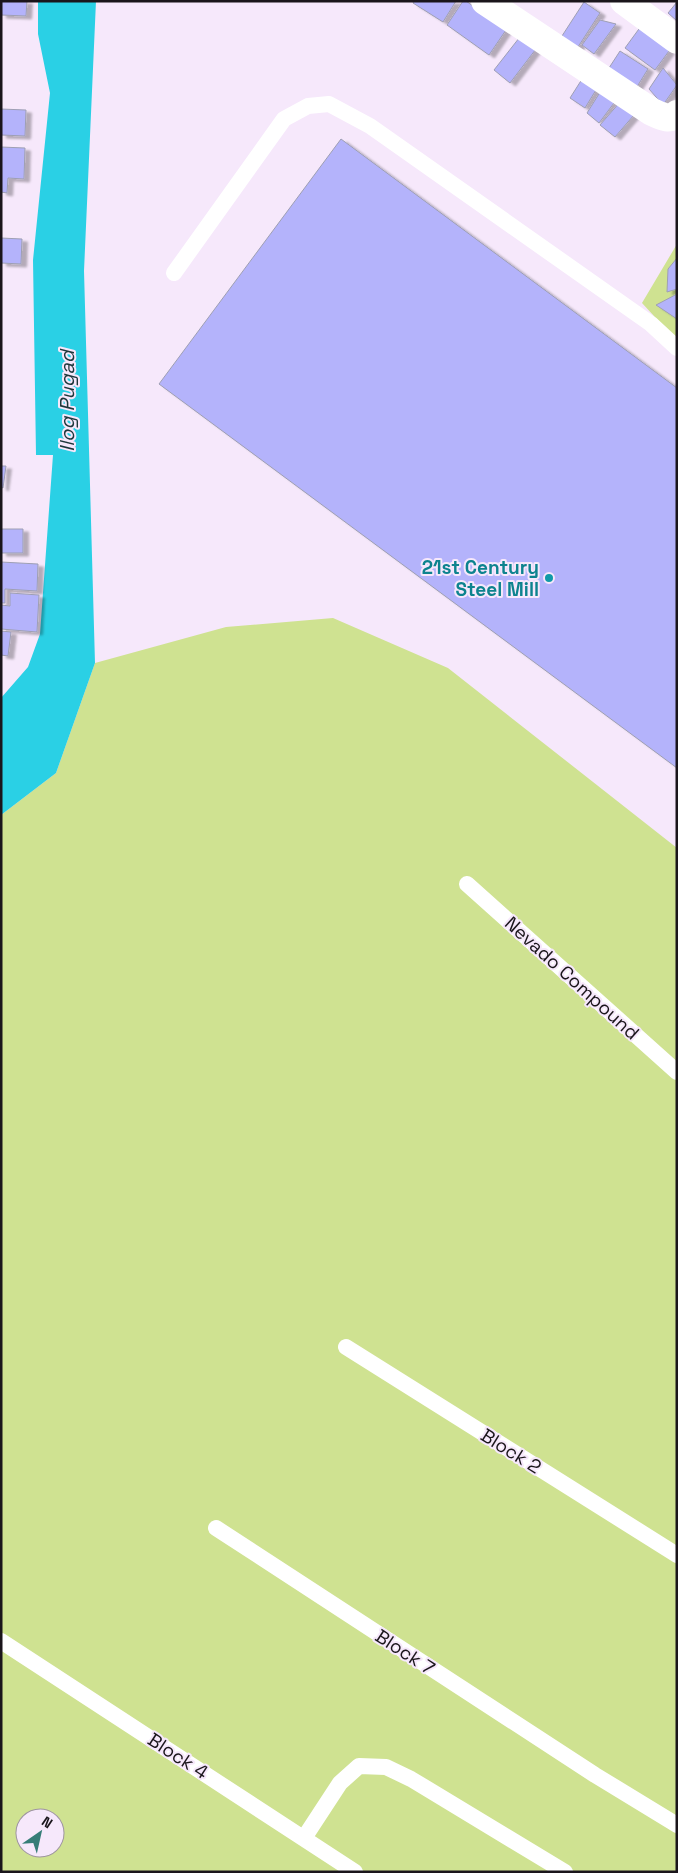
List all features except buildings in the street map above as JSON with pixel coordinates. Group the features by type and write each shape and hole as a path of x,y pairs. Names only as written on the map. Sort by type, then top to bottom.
{"street":[{"path":"485,1 652,112 664,118 673,117 677,114"},
{"path":"624,1 677,40"}],"lane":[{"path":"174,273 284,119 308,106 329,104 370,126 386,137 651,324 677,348"},
{"name":"Nevado Compound","path":"467,884 677,1072"},
{"name":"Block 2","path":"346,1347 677,1555"},
{"name":"Block 7","path":"216,1528 595,1775 677,1825"},
{"name":"Block 4","path":"1,1641 355,1872"},
{"path":"304,1838 340,1783 359,1766 386,1767 411,1779 565,1872"}],"green space":[{"path":"677,244 677,341 642,303"},
{"path":"333,618 448,668 677,848 677,1872 1,1872 1,815 56,773 95,663 226,627"}],"water":[{"name":"Ilog Pugad","path":"38,1 96,1 84,271 95,663 56,773 1,815 1,698 28,667 40,634 53,455 36,455 33,260 50,93 38,34"}],"place":[{"name":"21st Century Steel Mill","path":"549,578"}]}
